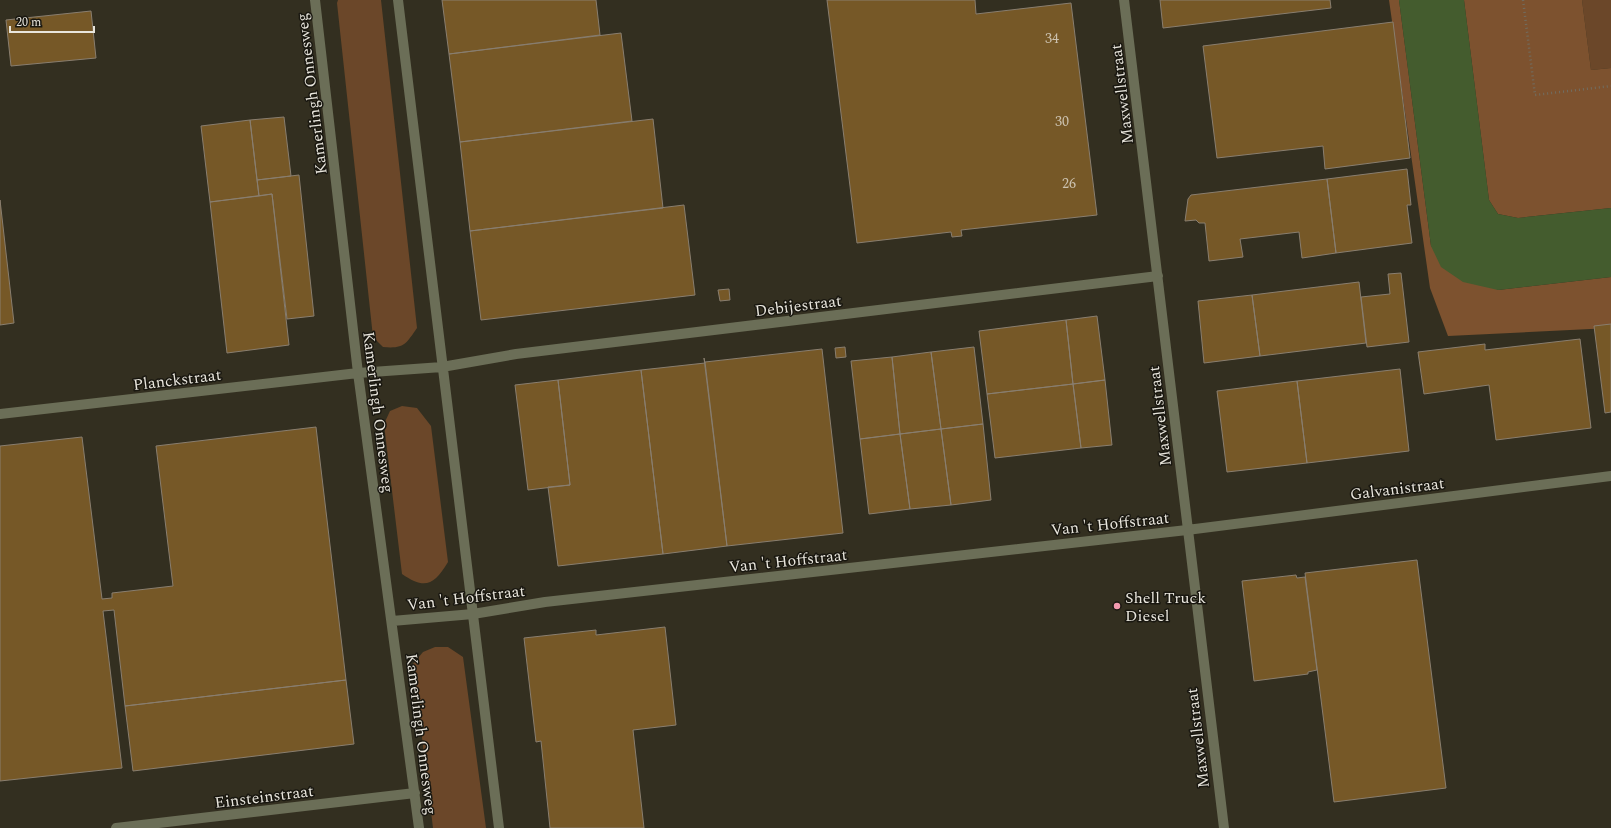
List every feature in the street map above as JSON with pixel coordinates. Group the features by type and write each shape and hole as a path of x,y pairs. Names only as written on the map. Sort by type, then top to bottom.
{"street":[{"name":"Kamerlingh Onnesweg","path":"315,0 358,373 419,828"},
{"path":"398,0 499,828"},
{"name":"Maxwellstraat","path":"1124,0 1224,828"},
{"name":"Debijestraat","path":"358,373 442,367 532,352 1158,276"},
{"name":"Planckstraat","path":"0,414 358,373"},
{"name":"Galvanistraat","path":"1187,530 1611,476"},
{"name":"Van 't Hoffstraat","path":"392,621 473,614 545,602 1187,530"},
{"name":"Einsteinstraat","path":"116,828 415,793"}],"path":[{"path":"1523,0 1536,95 1611,86"}],"shaded area":[{"path":"338,0 381,0 417,328 407,342 396,347 383,347 373,337 337,3"},
{"path":"1389,0 1399,0 1431,246 1498,290 1611,277 1611,328 1448,336 1430,288"},
{"path":"1399,0 1464,0 1489,200 1498,214 1518,218 1611,208 1611,277 1498,290 1463,282 1441,267 1431,246"},
{"path":"1464,0 1582,0 1591,70 1611,68 1611,208 1518,218 1498,214 1489,200"},
{"path":"1582,0 1611,0 1611,68 1591,70"},
{"path":"402,406 417,408 431,426 448,562 438,576 428,583 417,582 402,574 384,424 390,411"},
{"path":"435,647 448,647 463,657 486,828 433,828 413,664 423,652"}],"building":[{"path":"442,0 596,0 600,35 449,54"},
{"path":"827,0 975,0 976,14 1071,3 1097,215 961,230 962,236 952,237 951,232 857,243"},
{"path":"1160,0 1330,0 1331,8 1163,28"},
{"path":"91,11 96,58 11,66 6,20"},
{"path":"1393,22 1410,158 1325,169 1323,146 1217,158 1203,46"},
{"path":"621,33 632,121 460,142 449,54"},
{"path":"284,117 291,176 257,180 250,120"},
{"path":"653,119 663,208 470,231 460,142"},
{"path":"250,120 259,196 210,202 201,126"},
{"path":"1407,169 1411,205 1407,205 1412,243 1336,253 1327,179"},
{"path":"299,175 314,316 287,319 272,194 259,196 257,180"},
{"path":"1327,179 1336,253 1302,258 1299,232 1240,239 1243,257 1209,261 1205,223 1199,223 1196,220 1185,221 1188,199 1191,195"},
{"path":"272,194 289,345 227,353 210,202"},
{"path":"0,200 14,323 0,325"},
{"path":"684,205 695,295 481,320 470,231"},
{"path":"1401,273 1409,342 1367,347 1361,297 1390,294 1388,274"},
{"path":"1359,282 1366,343 1260,356 1252,295"},
{"path":"729,289 730,300 720,301 718,290"},
{"path":"1252,295 1260,356 1204,363 1198,301"},
{"path":"1097,316 1105,380 1073,384 1066,320"},
{"path":"1066,320 1073,384 987,394 979,331"},
{"path":"1611,324 1611,412 1605,413 1594,326"},
{"path":"1580,339 1591,428 1496,440 1489,385 1424,394 1418,352 1485,344 1485,350"},
{"path":"845,347 846,357 836,358 835,348"},
{"path":"974,347 983,424 941,429 931,352"},
{"path":"822,349 843,533 727,546 705,362"},
{"path":"931,352 941,429 900,434 892,357"},
{"path":"892,357 900,434 860,439 851,361"},
{"path":"705,363 727,546 663,554 641,370"},
{"path":"1400,369 1409,451 1307,463 1297,381"},
{"path":"641,370 663,554 558,566 548,487 570,485 558,380"},
{"path":"558,380 570,485 528,490 515,385"},
{"path":"1105,380 1112,445 1081,448 1073,384"},
{"path":"1297,381 1307,463 1227,472 1217,391"},
{"path":"1073,384 1081,448 995,458 987,394"},
{"path":"983,424 991,500 951,505 941,429"},
{"path":"316,427 346,680 125,706 114,610 103,611 122,768 0,781 0,446 82,437 102,599 112,598 112,593 173,586 156,446"},
{"path":"941,429 951,505 910,509 900,434"},
{"path":"900,434 910,509 869,514 860,439"},
{"path":"1417,560 1446,788 1334,802 1305,573"},
{"path":"1296,575 1297,578 1305,577 1317,670 1308,672 1308,674 1254,681 1242,581"},
{"path":"665,627 676,725 633,730 644,828 550,828 541,741 536,742 524,638 596,630 596,635"},
{"path":"346,680 354,744 133,771 125,706"}],"place":[{"name":"Shell Truck Diesel","path":"1117,606"}]}
